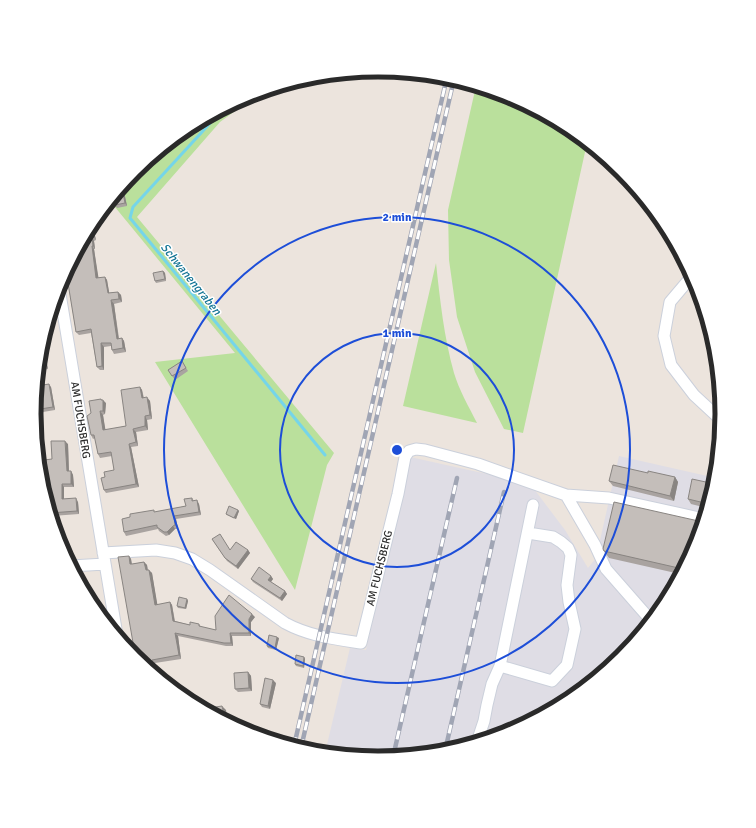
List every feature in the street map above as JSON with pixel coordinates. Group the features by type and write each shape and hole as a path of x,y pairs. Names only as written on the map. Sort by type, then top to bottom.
{"street":[{"path":"687,281 670,302 664,336 672,365 694,395 715,414"},
{"name":"AM FUCHSBERG","path":"61,301 115,624"},
{"name":"AM FUCHSBERG","path":"103,553 156,550 175,553 192,559 285,623 308,634 360,644 398,494 405,457 409,452 416,449 425,450 478,464 566,495"},
{"path":"566,495 609,498 698,518"},
{"path":"566,495 595,545 601,560 647,616"},
{"path":"479,735 492,684 500,666 533,505"},
{"path":"500,666 552,681 567,665 575,629 566,585 571,555 568,548 553,537 528,533"},
{"path":"77,566 105,564"}],"shaded area":[{"path":"619,456 709,477 697,522 670,583 645,619 616,652 583,681 565,694 546,706 507,725 465,740 444,745 378,751 326,747 350,648 366,650 410,457 505,478 534,489 565,530 588,568 596,558"}],"green space":[{"path":"475,91 527,112 565,134 586,149 523,433 504,429 475,372 457,317 449,260 448,210"},
{"path":"241,107 220,122 137,217 334,453 327,465 295,590 155,362 235,353 114,206 140,176 173,147 210,122"},
{"path":"436,263 443,318 454,373 464,398 477,423 403,406"}],"building":[{"path":"123,194 125,203 115,204"},
{"path":"93,234 92,246 96,278 105,277 108,293 118,292 119,299 111,300 117,339 122,338 123,348 112,350 111,343 101,343 102,366 97,367 91,329 76,332 68,283 86,245"},
{"path":"163,271 165,279 155,281 153,273"},
{"path":"182,361 186,368 172,376 168,370"},
{"path":"49,384 53,407 41,409 43,385"},
{"path":"140,387 142,398 147,397 150,415 145,416 145,426 133,429 136,442 129,444 136,484 104,490 101,478 105,477 104,472 114,470 111,452 98,454 94,435 91,435 87,416 91,413 89,401 103,400 103,411 100,411 103,430 126,426 121,390"},
{"path":"51,441 65,441 67,471 71,471 71,484 62,484 62,499 76,498 77,511 56,513 47,480 44,460 52,459"},
{"path":"613,465 648,473 648,471 675,477 670,496 609,481"},
{"path":"692,479 708,483 703,503 688,499"},
{"path":"192,498 192,501 197,500 199,512 174,516 175,525 167,532 164,532 157,527 157,525 124,532 122,519 130,517 130,514 154,510 154,512 186,506 184,499"},
{"path":"614,502 697,521 678,568 604,551 603,549"},
{"path":"229,506 238,510 234,518 226,514"},
{"path":"220,534 230,550 236,542 248,550 236,566 225,558 212,539"},
{"path":"129,556 130,564 144,562 146,570 149,570 155,605 170,602 173,621 190,625 190,622 216,630 215,616 229,595 252,614 249,619 249,633 230,633 231,643 224,643 175,633 179,655 152,660 153,664 133,645 118,557"},
{"path":"259,567 271,576 268,580 285,591 280,598 251,579"},
{"path":"179,597 187,599 185,608 177,606"},
{"path":"269,635 277,637 275,648 267,646"},
{"path":"296,655 304,657 303,666 295,664"},
{"path":"248,672 249,688 235,689 234,673"},
{"path":"265,678 273,680 268,706 260,704"},
{"path":"222,706 224,713 212,708"}],"waterway":[{"name":"Schwanengraben","path":"212,121 133,207 130,218 325,455"}],"railway":[{"path":"295,741 446,83"},
{"path":"302,743 453,85"},
{"path":"395,750 457,478"},
{"path":"447,744 504,492"}]}
